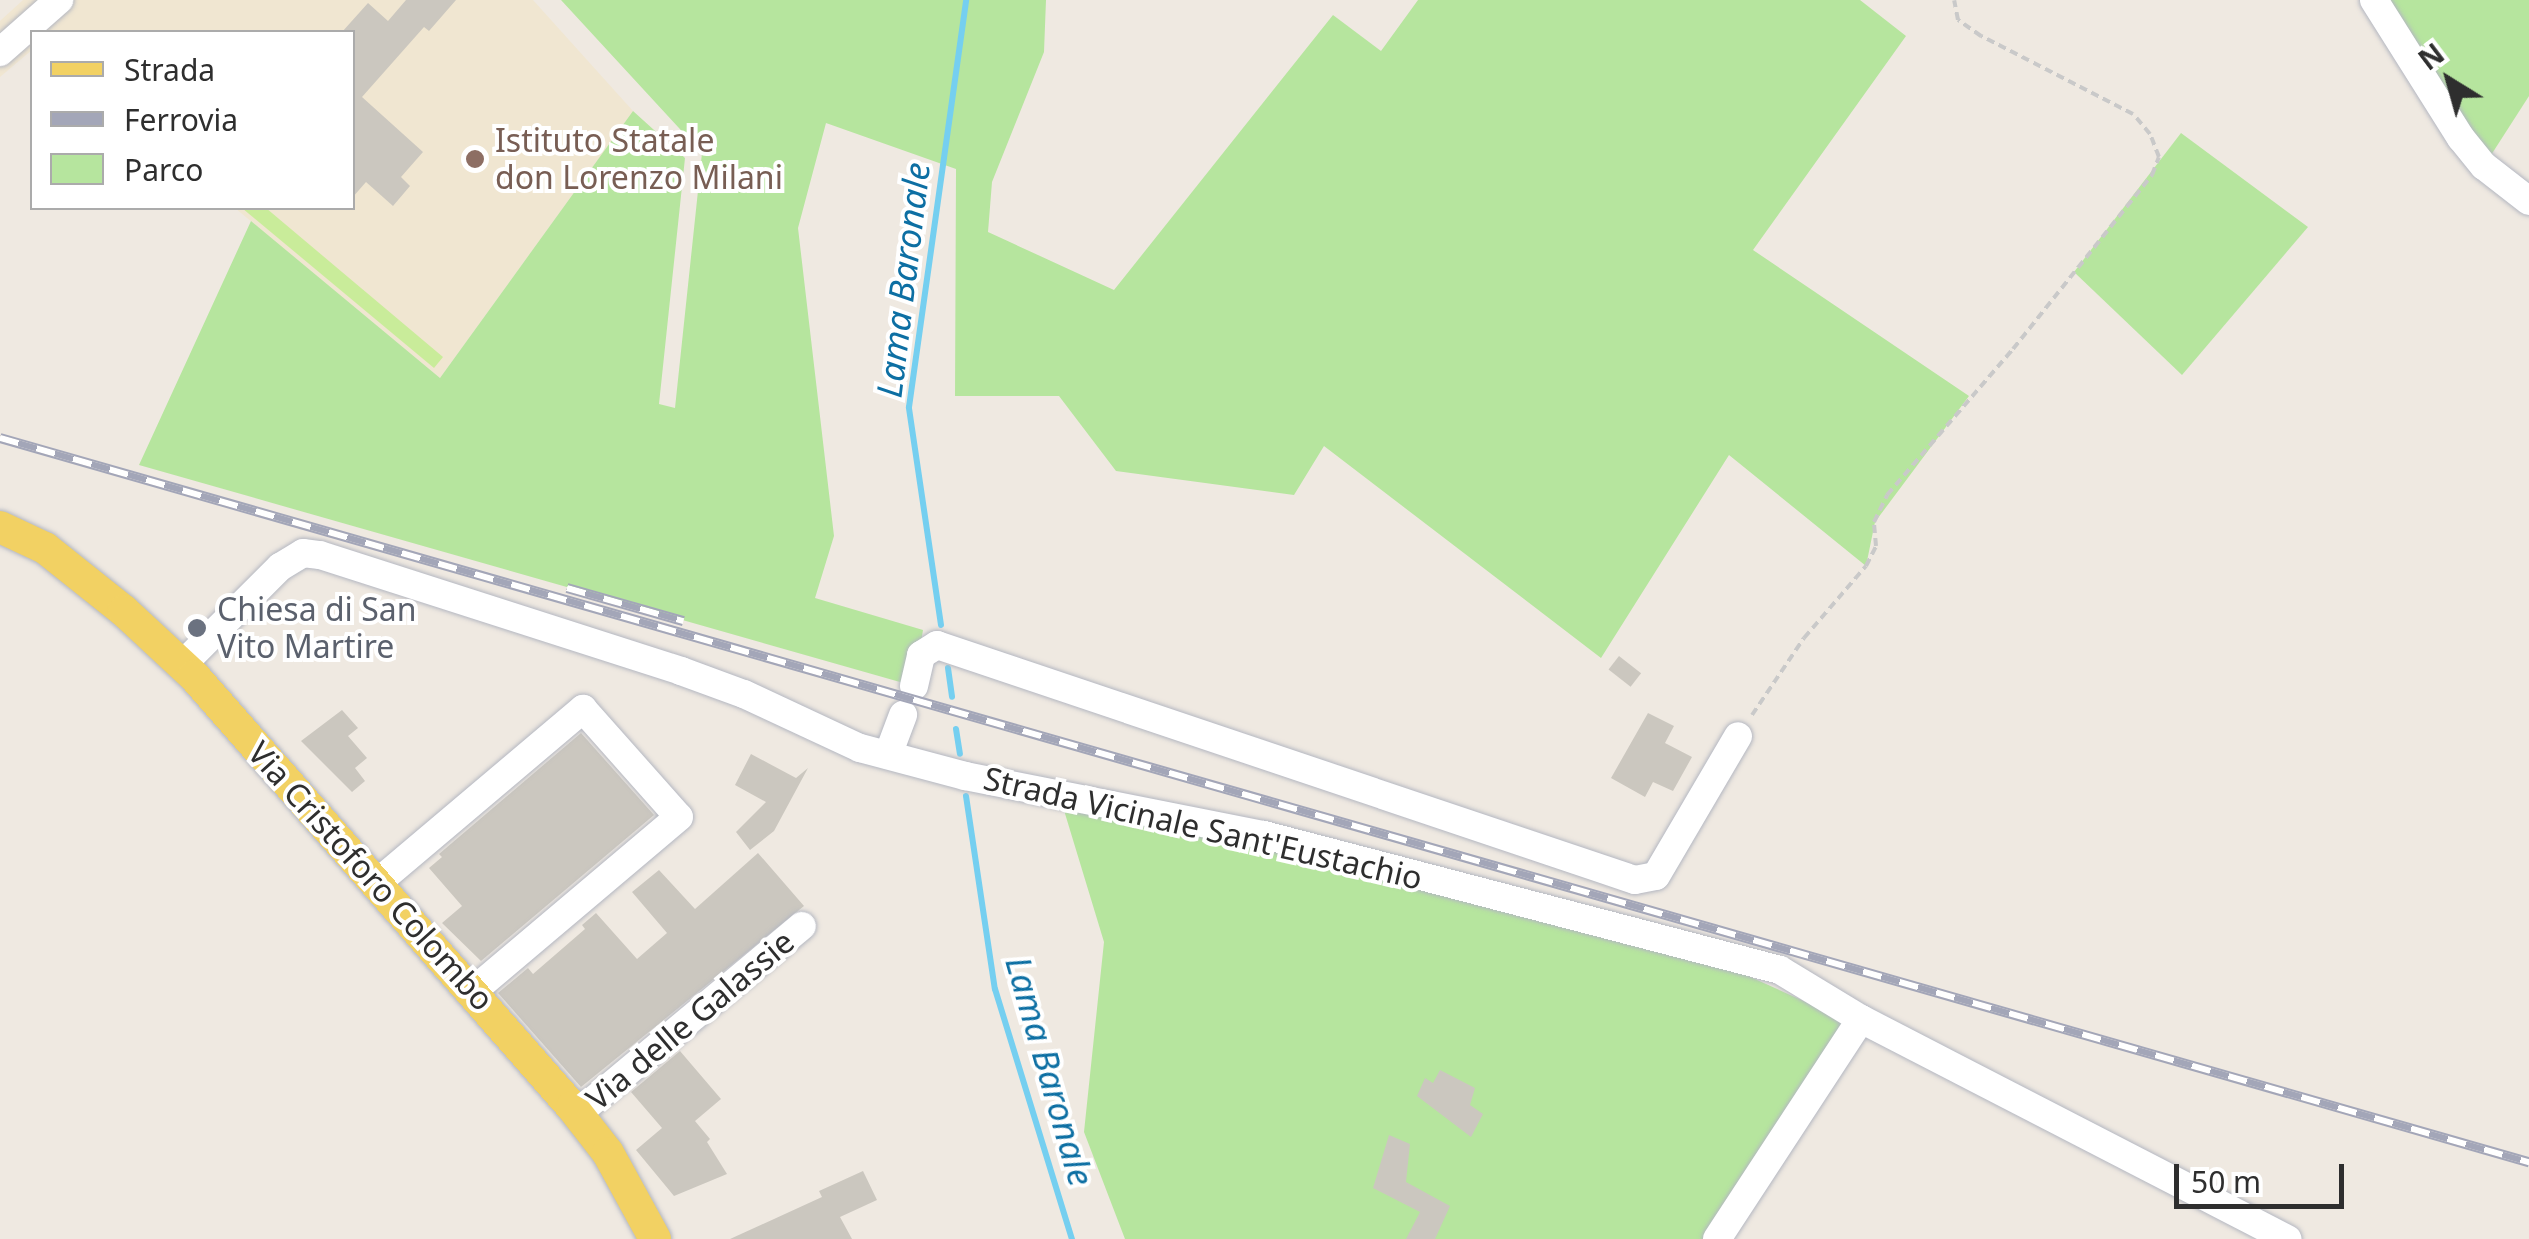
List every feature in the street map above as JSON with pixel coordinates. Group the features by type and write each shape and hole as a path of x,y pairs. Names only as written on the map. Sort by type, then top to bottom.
{"main road":[{"name":"Via Cristoforo Colombo","path":"0,527 45,548 182,665 473,991 577,1114 608,1153 656,1239"}],"street":[{"path":"0,52 60,0"},
{"path":"2374,0 2462,138 2484,166 2529,201"},
{"path":"0,508 45,548"},
{"name":"Strada Vicinale Sant'Eustachio","path":"182,665 280,566 303,553 320,555 681,671 888,755 965,776 1264,836 1780,970 1861,1019 2288,1239"},
{"path":"914,686 921,655 938,644 1635,880 1656,876 1738,736"},
{"path":"377,883 583,709 679,816 473,991"},
{"path":"888,755 903,715"},
{"name":"Via delle Galassie","path":"577,1114 802,926"},
{"path":"1717,1239 1861,1019"}],"path":[{"path":"1738,736 1804,638 1866,566 1876,546 1874,522 1886,495 2014,349 2152,175 2159,157 2150,134 2133,114 1981,36 1958,20 1954,0"}],"shaded area":[{"name":"Istituto Statale don Lorenzo Milani","path":"23,0 533,0 633,111 440,378 237,210 355,210 355,30 30,30 30,52 0,77 0,21"}],"green space":[{"path":"561,0 1046,0 1044,52 992,182 988,232 1114,290 1333,15 1381,51 1418,0 1860,0 1906,36 1753,250 1969,396 1875,522 1866,566 1729,455 1601,658 1324,446 1294,495 1116,471 1059,396 955,396 956,169 826,123 798,228 834,536 815,598 923,630 914,686 139,465 251,221 440,378 633,111 685,158 659,404 675,408 702,153"},
{"path":"2375,0 2529,0 2529,96 2484,166"},
{"path":"2181,133 2308,227 2182,375 2074,272"},
{"path":"244,210 268,210 443,357 434,368"},
{"path":"1063,807 1182,823 1726,966 1855,1024 1716,1239 1125,1239 1084,1132 1104,942"}],"building":[{"path":"406,0 456,0 429,31 424,27 362,97 423,152 401,177 410,186 393,206 366,182 355,195 355,30 344,30 368,3 388,21"},
{"path":"1619,656 1641,673 1631,687 1609,669"},
{"path":"342,710 358,728 348,736 367,758 355,768 365,781 352,792 301,741"},
{"path":"1648,713 1674,726 1665,743 1692,757 1673,791 1653,782 1645,797 1611,778"},
{"path":"581,733 654,815 481,961 442,923 462,906 429,868 442,857 439,854"},
{"path":"751,754 796,778 808,768 774,831 750,850 736,832 766,802 735,785"},
{"path":"758,853 804,906 581,1087 498,993 528,968 533,974 585,929 582,925 596,913 637,959 667,933 632,892 659,870 695,909"},
{"path":"680,1051 721,1099 695,1121 710,1139 707,1142 727,1174 674,1196 636,1150 662,1128 631,1092"},
{"path":"1440,1070 1475,1088 1470,1105 1483,1114 1471,1137 1417,1096 1425,1078 1433,1083"},
{"path":"1389,1135 1410,1144 1406,1182 1450,1206 1435,1239 1406,1239 1420,1212 1373,1188"},
{"path":"863,1171 877,1200 840,1217 852,1239 730,1239 822,1197 819,1191"}],"waterway":[{"name":"Lama Baronale","path":"941,625 909,407 966,0"},
{"name":"Lama Baronale","path":"948,668 952,697"},
{"name":"Lama Baronale","path":"956,729 960,754"},
{"name":"Lama Baronale","path":"966,796 995,989 1072,1239"}],"railway":[{"path":"0,438 2529,1162"},
{"path":"567,588 683,621"}],"place":[{"name":"Istituto Statale don Lorenzo Milani","path":"475,159"},
{"name":"Chiesa di San Vito Martire","path":"197,628"}]}
